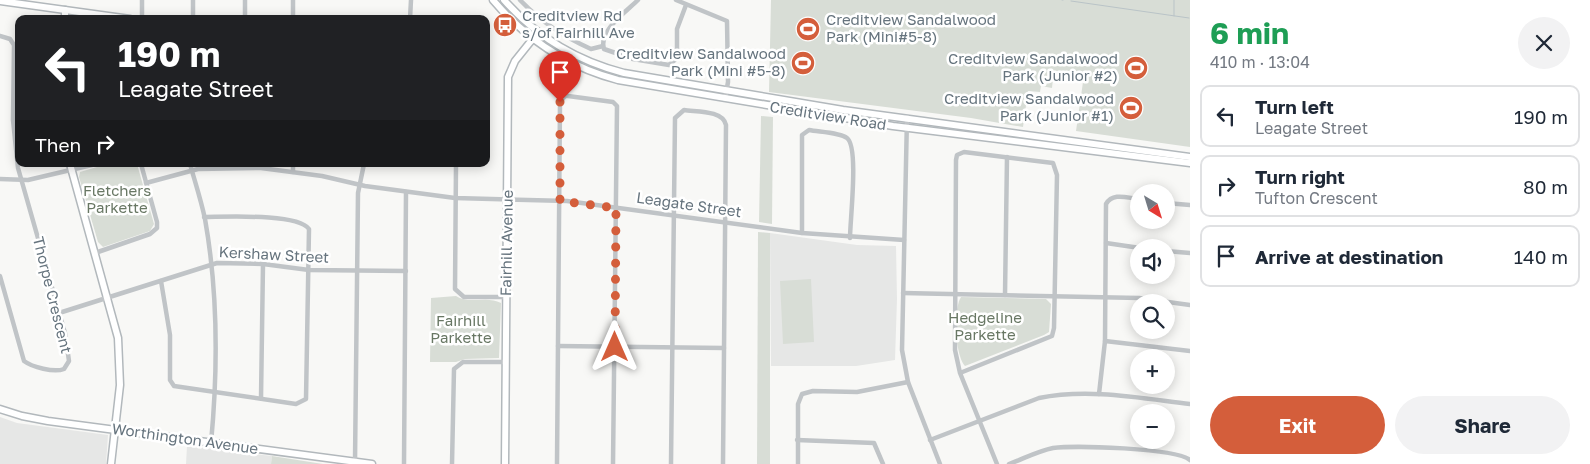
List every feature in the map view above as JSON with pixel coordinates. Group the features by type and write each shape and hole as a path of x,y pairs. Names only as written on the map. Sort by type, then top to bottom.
{"main road":[{"name":"Creditview Road","path":"493,0 533,39 574,64 610,78 725,100 906,127 1190,163"},
{"name":"Creditview Road","path":"504,0 539,32 576,56 606,68 642,77 726,91 1190,157"},
{"path":"0,2 102,15"},
{"path":"65,15 66,10"},
{"name":"Fairhill Avenue","path":"505,464 508,77 515,61 539,32"},
{"path":"70,167 116,330 120,361 111,464"},
{"name":"Worthington Avenue","path":"0,409 29,418 372,464"}],"street":[{"path":"142,0 142,15"},
{"path":"193,15 194,0"},
{"path":"244,15 245,0"},
{"path":"293,0 293,15"},
{"path":"410,15 411,0"},
{"path":"520,0 542,20 568,38 591,49 603,46"},
{"path":"638,0 609,29 603,41 603,46 606,51 622,56 660,63 673,64 677,58 679,24 686,5"},
{"path":"676,0 727,21 725,100"},
{"name":"Thorpe Crescent","path":"0,36 10,38 14,45 15,141"},
{"path":"557,464 560,102 565,96 613,102 617,106 613,464"},
{"path":"671,464 675,118 684,110 718,115 724,119 726,125 723,464"},
{"path":"907,117 902,350 908,382 940,464"},
{"path":"802,233 802,135 809,130 844,137 852,145 850,238"},
{"path":"960,373 1052,336 1054,328 1056,168 1049,162 964,152 957,154 955,350 960,373 997,464"},
{"path":"1005,295 1006,157"},
{"name":"Thorpe Crescent","path":"0,276 23,359 26,363 57,370 66,366 69,361 68,348 19,167"},
{"path":"0,179 21,180 70,167"},
{"path":"95,253 150,234 157,228 142,167"},
{"path":"191,167 204,217 216,322 215,393 211,443"},
{"name":"Leagate Street","path":"146,183 192,170 249,167 293,172 359,185 455,198 560,201 802,233 850,238 904,240"},
{"path":"293,167 293,172"},
{"path":"355,462 359,185 363,167"},
{"path":"456,167 454,285 457,293 464,297 506,297"},
{"path":"404,464 406,192"},
{"path":"1099,394 1105,341 1106,204 1109,198 1114,196 1130,198"},
{"path":"1175,204 1190,206"},
{"path":"161,281 170,334 172,384 177,388 296,404 304,401 307,396 309,232 304,224 265,218 204,217"},
{"path":"1106,244 1130,247"},
{"path":"1175,251 1190,253"},
{"name":"Kershaw Street","path":"59,314 210,264 263,264 309,270 406,271"},
{"path":"261,398 263,264"},
{"path":"903,293 1139,298 1190,305"},
{"path":"1105,341 1190,351"},
{"path":"558,346 724,348"},
{"path":"452,464 454,369 463,362 506,362"},
{"path":"798,464 798,404 802,394 813,391 857,392 908,382"},
{"path":"930,440 1039,398 1079,392 1190,404"},
{"path":"797,440 874,443 883,464"},
{"path":"1009,464 1050,449 1092,445 1176,455 1190,460"}],"shaded area":[{"path":"770,233 857,245 896,246 895,360 856,366 771,366"},
{"path":"0,417 17,423 108,435 106,464 0,464"},
{"path":"187,446 272,456 271,464 186,464"}],"green space":[{"path":"771,0 1190,0 1190,147 1076,131 1083,82 1053,78 1052,88 1041,86 1040,92 1028,91 1023,127 971,118 769,92"},
{"path":"761,116 773,117 772,224 759,222"},
{"name":"Fletchers Parkette","path":"97,167 138,167 154,224 150,231 103,247 98,242 79,177 80,172"},
{"path":"758,232 770,233 770,464 757,464"},
{"path":"811,279 814,342 783,344 780,281"},
{"name":"Fairhill Parkette","path":"456,296 467,300 490,300 501,303 499,358 465,359 456,362 430,362 431,298"},
{"name":"Hedgeline Parkette","path":"961,297 1046,299 1051,304 1049,332 965,366 959,353 956,332 958,303"},
{"path":"272,456 323,464 271,464"}],"waterway":[{"path":"1174,0 1174,16"},
{"path":"1071,1 1189,18"}],"place":[{"name":"Creditview Rd s/of Fairhill Ave","path":"505,25"},
{"name":"Creditview Sandalwood Park (Mini#5-8)","path":"808,29"},
{"name":"Creditview Sandalwood Park (Mini #5-8)","path":"803,63"},
{"name":"Creditview Sandalwood Park (Junior #2)","path":"1136,68"},
{"name":"Creditview Sandalwood Park (Junior #1)","path":"1131,108"}],"route":[{"path":"560,102 560,201 616,208 615,347"}]}
